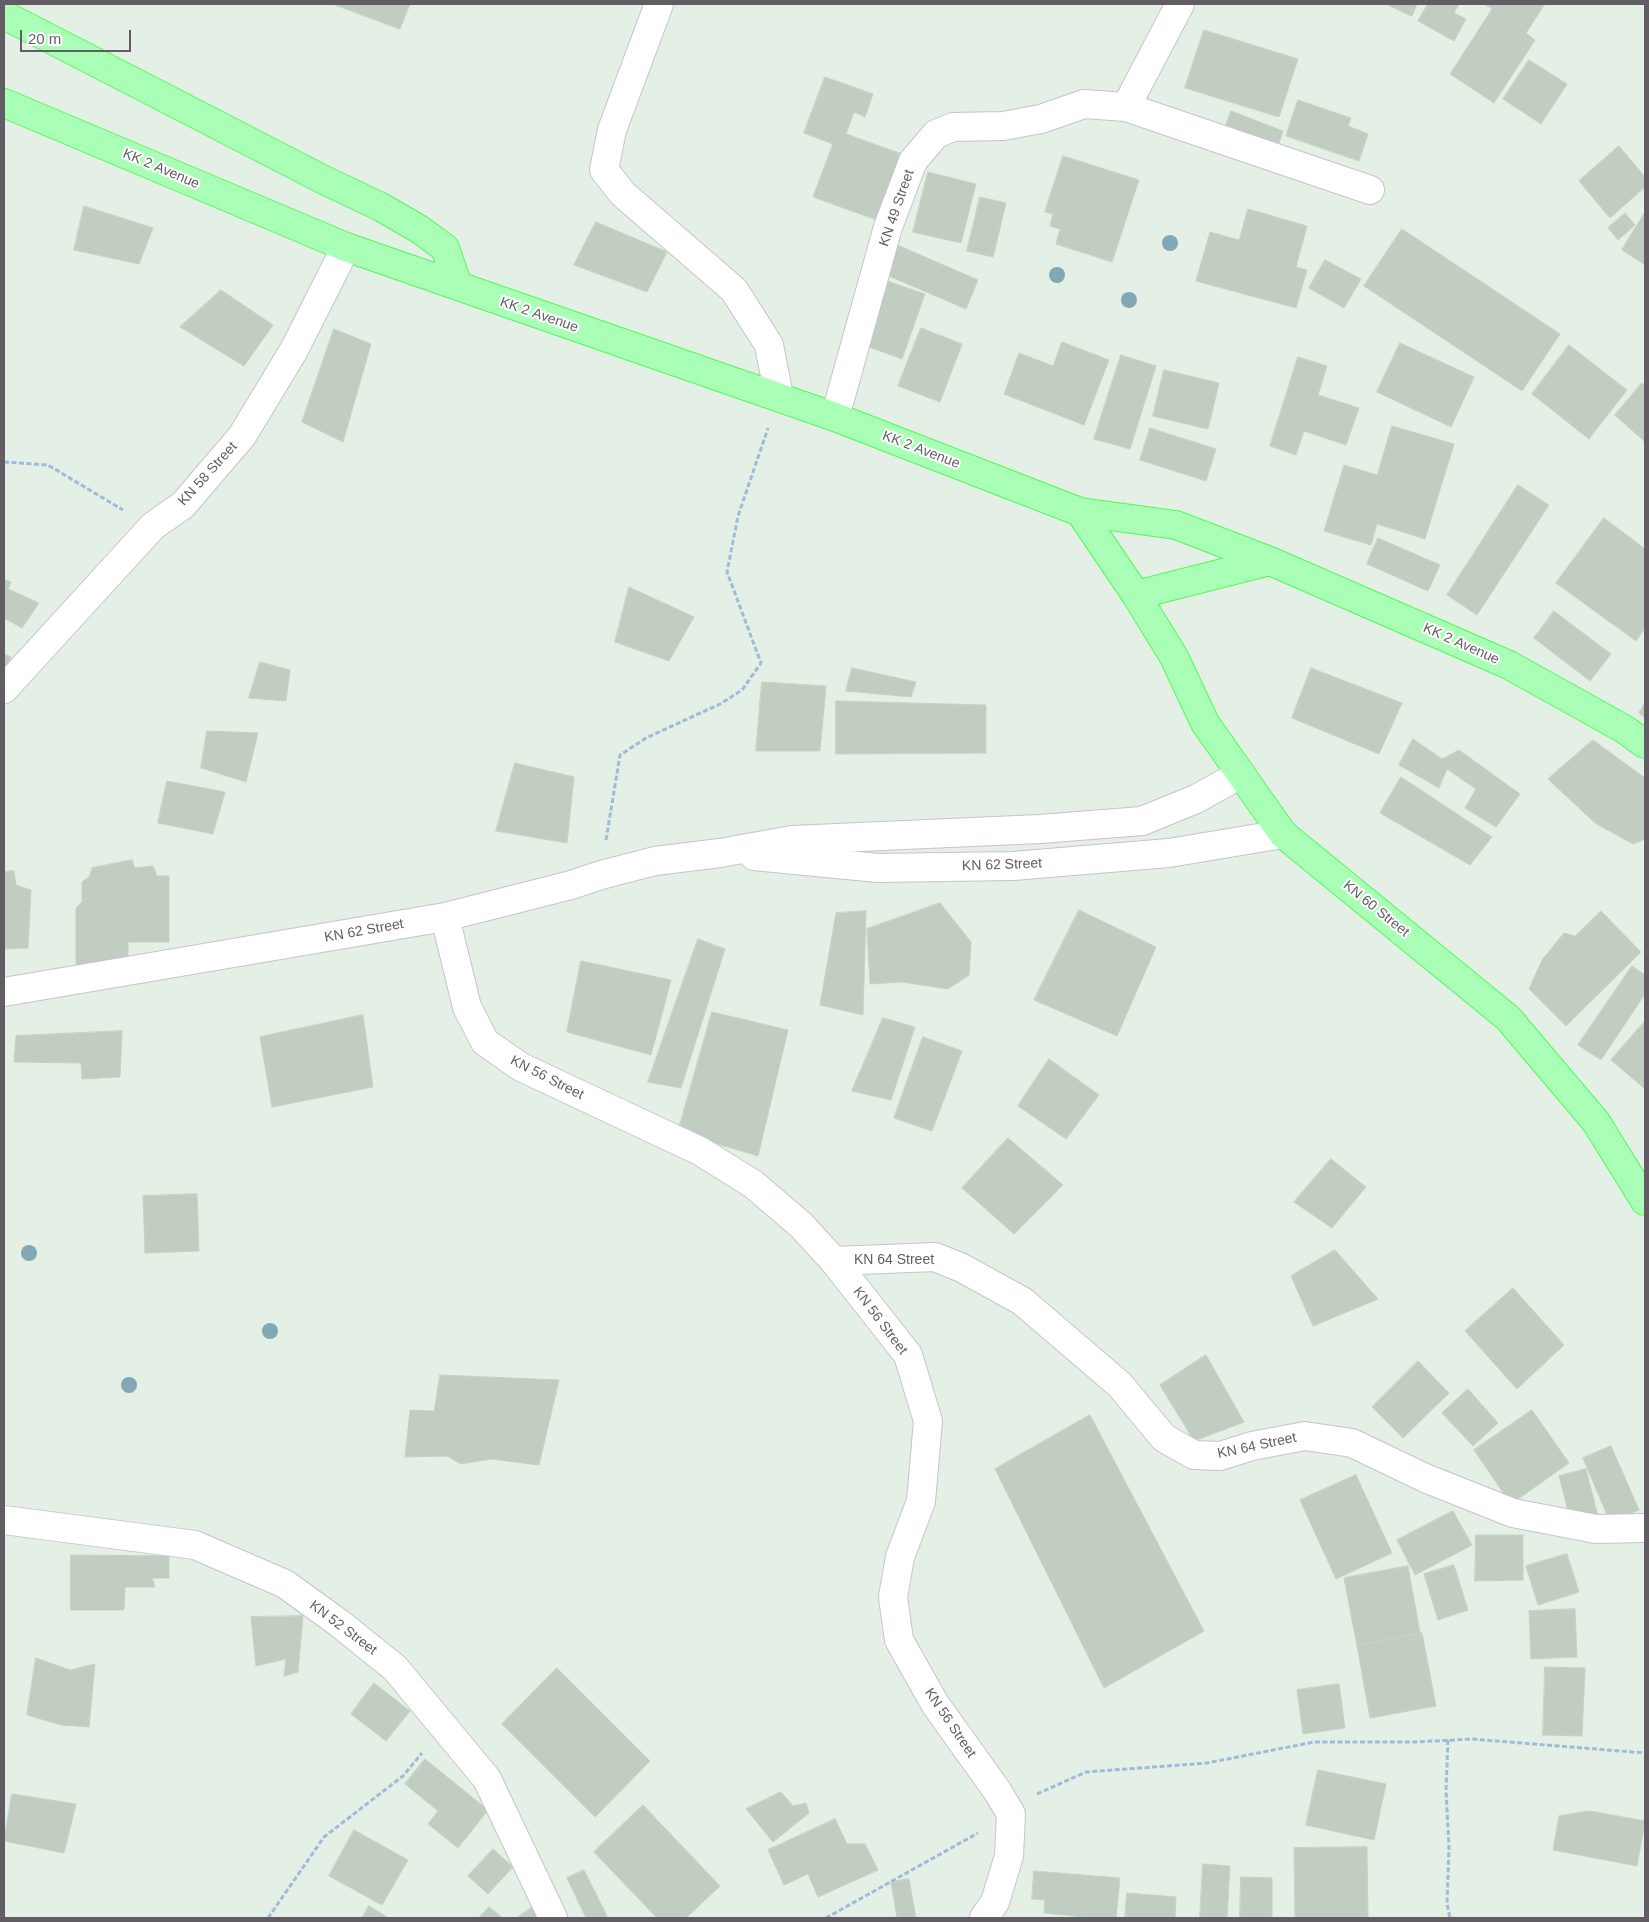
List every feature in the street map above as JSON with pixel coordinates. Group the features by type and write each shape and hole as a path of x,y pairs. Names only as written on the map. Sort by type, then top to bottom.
{"main road":[{"path":"4,15 382,207 419,229 445,248 458,286"},
{"name":"KK 2 Avenue","path":"4,103 346,247 835,416 1080,512 1176,525 1270,561 1509,665 1624,730 1645,744"},
{"path":"1080,512 1136,595 1270,561"},
{"name":"KN 60 Street","path":"1136,595 1174,657 1206,723 1283,834 1508,1018 1596,1122 1645,1201"}],"street":[{"path":"659,4 612,130 604,170 623,194 734,290 769,345 779,396"},
{"path":"1126,107 1180,4"},
{"name":"KN 49 Street","path":"835,416 888,227 913,161 936,134 953,127 1003,126 1041,119 1084,104 1126,107 1370,190"},
{"name":"KN 58 Street","path":"4,689 153,526 183,505 242,436 294,350 346,247"},
{"name":"KN 62 Street","path":"4,992 445,917 571,885 655,861 792,840 1040,829 1142,822 1196,799 1241,774"},
{"name":"KN 62 Street","path":"720,852 878,868 1012,866 1169,853 1283,834"},
{"name":"KN 56 Street","path":"445,917 467,1007 485,1042 521,1067 700,1151 753,1184 801,1225 834,1261 908,1355 928,1421 921,1502 900,1557 893,1597 899,1640 935,1704 1004,1803"},
{"name":"KN 64 Street","path":"834,1261 935,1258 962,1268 1022,1301 1120,1385 1164,1438 1194,1455 1220,1456 1252,1446 1305,1436 1352,1443 1425,1478 1513,1513 1596,1529 1645,1528"},
{"name":"KN 52 Street","path":"4,1520 195,1546 285,1584 339,1623 395,1668 487,1779 553,1918"},
{"path":"984,1918 995,1902 1009,1856 1004,1803"}],"path":[{"path":"601,875 620,755 646,738 720,704 742,690 761,664 727,572 738,516 779,396"},
{"path":"4,462 48,465 150,527 153,526"},
{"path":"268,1918 324,1837 403,1776 442,1727"},
{"path":"826,1918 1004,1803 1018,1790 1027,1799 1086,1772 1206,1763 1314,1742 1472,1739 1645,1754"},
{"path":"1448,1740 1446,1790 1449,1848 1447,1904 1450,1918"}],"building":[{"path":"333,4 410,4 400,29"},
{"path":"1386,4 1417,4 1412,16"},
{"path":"1428,4 1459,4 1454,13 1466,19 1454,41 1418,21"},
{"path":"1484,4 1545,4 1526,33 1535,40 1494,103 1450,74 1492,9"},
{"path":"1204,30 1298,59 1279,117 1185,88"},
{"path":"1529,60 1567,84 1541,124 1503,99"},
{"path":"825,77 873,94 865,117 854,112 846,134 910,157 885,223 813,197 833,144 804,133"},
{"path":"1298,100 1351,118 1348,126 1368,134 1359,161 1286,136"},
{"path":"1231,111 1283,131 1277,149 1225,128"},
{"path":"1619,146 1645,177 1645,187 1610,218 1579,181"},
{"path":"1063,156 1139,180 1112,262 1056,244 1060,229 1050,226 1053,214 1045,212"},
{"path":"928,172 976,184 961,243 913,232"},
{"path":"980,197 1006,203 993,257 967,251"},
{"path":"84,206 153,228 139,264 74,250"},
{"path":"1248,209 1307,226 1296,267 1307,270 1296,308 1196,281 1210,232 1239,240"},
{"path":"1645,212 1645,265 1622,250"},
{"path":"1625,213 1635,225 1618,240 1608,228"},
{"path":"596,222 667,252 647,292 574,265"},
{"path":"1402,229 1560,334 1522,391 1364,286"},
{"path":"895,244 978,280 966,309 882,273"},
{"path":"1325,260 1361,279 1344,308 1309,288"},
{"path":"884,280 925,294 902,359 861,344"},
{"path":"221,290 273,325 244,366 180,327"},
{"path":"921,328 962,344 940,402 898,386"},
{"path":"334,329 371,344 343,442 302,422"},
{"path":"1062,342 1109,360 1084,425 1004,394 1019,353 1053,366"},
{"path":"1400,343 1474,377 1451,427 1377,392"},
{"path":"1569,345 1627,390 1589,439 1532,394"},
{"path":"1121,355 1156,366 1130,449 1094,439"},
{"path":"1298,357 1327,366 1318,395 1359,408 1346,445 1304,431 1296,455 1270,446"},
{"path":"1164,370 1219,383 1208,429 1153,416"},
{"path":"1642,383 1645,386 1645,442 1615,415"},
{"path":"1392,426 1454,444 1425,539 1377,524 1371,545 1324,531 1344,465 1377,475"},
{"path":"1150,428 1216,449 1206,481 1140,460"},
{"path":"1518,485 1549,505 1477,615 1447,595"},
{"path":"1604,518 1645,549 1645,628 1636,641 1556,583"},
{"path":"1378,538 1440,565 1428,591 1367,564"},
{"path":"4,579 11,582 8,589 39,603 22,628 4,618"},
{"path":"629,587 694,617 669,661 615,642"},
{"path":"1554,611 1611,654 1590,681 1534,638"},
{"path":"4,654 11,657 4,670"},
{"path":"260,662 290,670 286,701 249,698"},
{"path":"852,668 916,682 911,697 846,691"},
{"path":"1311,668 1402,703 1379,754 1292,718"},
{"path":"762,682 826,686 820,751 756,751"},
{"path":"836,701 986,705 986,753 836,754"},
{"path":"1645,703 1645,718 1639,713"},
{"path":"207,731 258,733 246,782 201,768"},
{"path":"1413,739 1442,759 1459,750 1520,794 1496,827 1465,808 1476,789 1447,769 1439,788 1399,765"},
{"path":"1593,740 1645,778 1645,839 1633,844 1595,823 1548,779"},
{"path":"515,763 574,777 567,843 496,831"},
{"path":"1401,777 1492,837 1470,865 1380,813"},
{"path":"167,781 225,792 213,834 158,823"},
{"path":"132,860 135,868 153,866 157,876 169,876 169,942 128,942 128,968 76,968 76,908 82,902 82,882 90,876 92,868"},
{"path":"14,871 16,885 31,890 28,948 4,949 4,872"},
{"path":"940,903 971,942 969,975 948,989 902,982 870,984 867,929"},
{"path":"1079,910 1156,947 1117,1036 1034,1000"},
{"path":"866,911 863,1015 820,1005 836,913"},
{"path":"1601,911 1641,952 1566,1026 1529,989 1542,960 1564,933 1575,936"},
{"path":"698,939 725,949 681,1088 648,1082"},
{"path":"581,961 671,980 651,1055 567,1032"},
{"path":"1632,966 1645,975 1645,994 1601,1060 1578,1045"},
{"path":"712,1012 788,1030 758,1156 678,1132"},
{"path":"363,1015 373,1087 272,1107 260,1037"},
{"path":"883,1018 915,1027 891,1100 852,1091"},
{"path":"1645,1021 1645,1089 1611,1060"},
{"path":"122,1031 120,1077 82,1079 81,1063 14,1062 16,1036"},
{"path":"923,1037 962,1051 932,1131 894,1118"},
{"path":"1049,1059 1099,1095 1066,1139 1018,1106"},
{"path":"1008,1138 1063,1185 1014,1234 962,1188"},
{"path":"1331,1159 1366,1187 1332,1228 1294,1202"},
{"path":"197,1194 199,1251 145,1253 143,1196"},
{"path":"1335,1250 1378,1299 1313,1326 1291,1276"},
{"path":"1513,1288 1564,1345 1517,1389 1465,1331"},
{"path":"1206,1355 1244,1422 1194,1441 1160,1385"},
{"path":"1418,1361 1449,1393 1403,1438 1372,1407"},
{"path":"440,1375 559,1380 539,1465 491,1459 461,1464 447,1456 405,1457 410,1410 434,1411"},
{"path":"1468,1389 1498,1423 1473,1446 1442,1413"},
{"path":"1532,1410 1569,1463 1511,1504 1474,1450"},
{"path":"1090,1415 1204,1631 1104,1688 995,1469"},
{"path":"1611,1446 1639,1510 1610,1522 1583,1458"},
{"path":"1586,1469 1599,1520 1572,1527 1559,1476"},
{"path":"1356,1475 1392,1553 1336,1579 1300,1500"},
{"path":"1453,1511 1472,1545 1415,1575 1397,1540"},
{"path":"1476,1535 1523,1535 1523,1580 1475,1581"},
{"path":"1567,1554 1579,1592 1538,1605 1526,1566"},
{"path":"71,1555 169,1556 169,1578 152,1578 155,1587 125,1587 124,1610 71,1610"},
{"path":"1454,1565 1468,1610 1438,1620 1424,1574"},
{"path":"1408,1566 1420,1633 1357,1646 1344,1578"},
{"path":"1575,1609 1577,1657 1531,1659 1529,1611"},
{"path":"303,1616 298,1672 284,1676 286,1659 256,1666 251,1617"},
{"path":"1422,1633 1436,1706 1370,1718 1357,1646"},
{"path":"36,1658 70,1670 95,1664 89,1727 61,1725 27,1715"},
{"path":"1545,1667 1585,1668 1582,1736 1543,1735"},
{"path":"557,1668 650,1761 595,1817 502,1724"},
{"path":"374,1683 410,1711 386,1741 351,1714"},
{"path":"1339,1684 1345,1728 1303,1734 1297,1690"},
{"path":"425,1759 488,1810 458,1848 428,1824 438,1811 405,1784"},
{"path":"1318,1770 1386,1784 1374,1840 1306,1825"},
{"path":"781,1792 793,1806 806,1803 809,1813 773,1842 746,1809"},
{"path":"12,1794 76,1804 64,1853 4,1841"},
{"path":"643,1805 720,1886 686,1918 657,1918 594,1852"},
{"path":"1590,1811 1645,1821 1637,1866 1553,1850 1559,1816"},
{"path":"835,1819 847,1844 865,1844 878,1870 818,1897 808,1874 784,1885 768,1850"},
{"path":"354,1830 408,1860 382,1905 329,1876"},
{"path":"1367,1847 1368,1918 1295,1918 1294,1848"},
{"path":"493,1849 513,1867 488,1894 468,1876"},
{"path":"1203,1864 1230,1866 1227,1918 1200,1918"},
{"path":"584,1870 607,1916 602,1918 586,1918 567,1878"},
{"path":"1034,1871 1120,1878 1116,1918 1084,1918 1044,1913 1045,1900 1032,1899"},
{"path":"1241,1877 1272,1878 1272,1918 1240,1918"},
{"path":"909,1879 916,1918 897,1918 891,1882"},
{"path":"1127,1893 1176,1897 1175,1918 1125,1918"},
{"path":"535,1905 545,1918 518,1917"},
{"path":"369,1906 387,1917 362,1918"},
{"path":"489,1907 503,1918 479,1918"}]}
